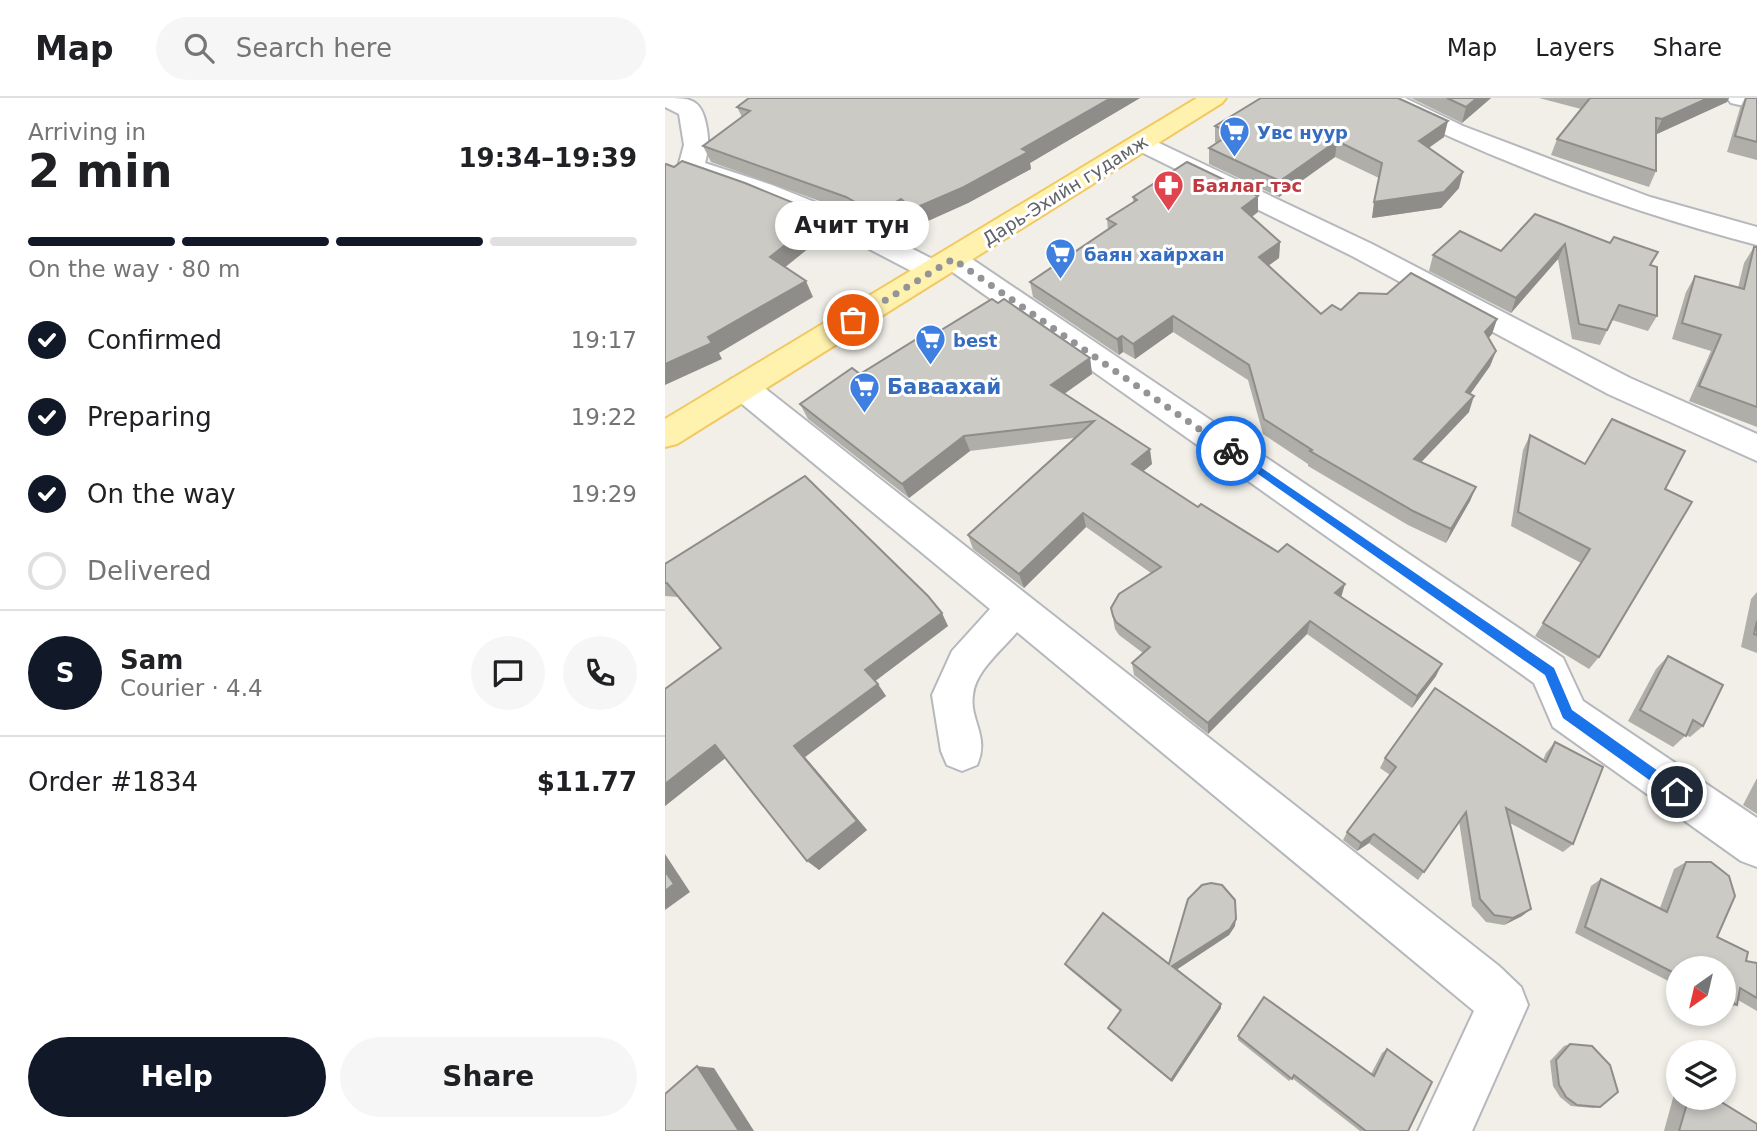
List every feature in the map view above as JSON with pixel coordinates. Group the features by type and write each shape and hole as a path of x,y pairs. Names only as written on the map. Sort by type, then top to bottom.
{"main road":[{"name":"Дарь-Эхийн гудамж","path":"665,435 1214,98"}],"street":[{"path":"665,98 700,106 697,145 691,167"},
{"path":"1387,98 1454,131 1629,198 1757,236"},
{"path":"1739,98 1757,102"},
{"path":"1142,143 1362,250 1619,386 1757,448"},
{"path":"665,180 691,167 763,191 943,265 1549,671 1568,714 1757,845"},
{"path":"742,387 1482,983 1503,1005 1445,1131"},
{"path":"962,751 953,695 966,663 1016,606"}],"building":[{"path":"749,98 1111,98 1022,149 1028,152 964,187 913,209 901,199 876,214 846,197 703,146 750,111 737,107"},
{"path":"1261,98 1398,98 1448,121 1419,141 1463,172 1444,192 1374,202 1382,163 1337,141 1280,181 1209,148 1232,133 1215,126"},
{"path":"1447,98 1477,98 1466,107"},
{"path":"1590,98 1708,98 1662,119 1656,118 1656,171 1557,139"},
{"path":"1746,98 1757,98 1757,142 1735,136"},
{"path":"682,161 823,215 770,257 806,281 708,337 712,343 665,364 665,165 674,167"},
{"path":"1187,162 1258,196 1242,208 1280,242 1259,257 1321,314 1332,305 1341,310 1359,293 1387,294 1411,273 1497,319 1485,332 1496,351 1466,392 1474,396 1414,459 1476,487 1451,529 1413,511 1310,451 1312,450 1264,419 1249,365 1173,316 1133,344 1122,336 1117,339 1030,282 1116,224 1107,219 1137,200 1133,197"},
{"path":"1535,214 1610,243 1614,237 1658,252 1650,265 1657,267 1657,316 1619,305 1607,330 1579,324 1565,244 1516,298 1433,255 1460,231 1501,251"},
{"path":"1754,247 1757,247 1757,407 1699,386 1721,335 1682,323 1695,276 1744,289"},
{"path":"992,299 998,303 1004,299 1090,358 1051,385 1150,449 1132,464 1198,507 1201,504 1278,552 1287,544 1345,584 1335,593 1442,664 1417,696 1310,621 1208,723 1132,663 1150,647 1116,622 1113,616 1111,608 1119,594 1161,567 1083,513 1019,574 968,535 1094,421 964,436 902,484 800,404 852,368 860,374 928,332 933,335"},
{"path":"1612,419 1685,451 1665,489 1692,502 1599,657 1543,623 1590,549 1518,512 1530,435 1585,464"},
{"path":"805,476 928,596 942,613 865,670 878,684 794,746 857,821 807,861 715,745 665,784 665,689 721,648 665,583 665,564"},
{"path":"1668,656 1723,685 1703,726 1693,720 1686,736 1640,710"},
{"path":"1435,688 1546,762 1555,742 1603,767 1573,844 1506,808 1531,909 1513,918 1494,915 1480,899 1466,812 1424,872 1374,834 1361,843 1347,832 1396,767 1385,758"},
{"path":"1686,862 1711,862 1729,876 1735,896 1717,937 1748,952 1746,961 1757,963 1757,998 1740,988 1736,1004 1736,956 1666,956 1666,969 1585,927 1601,879 1667,912"},
{"path":"665,871 674,884 665,891"},
{"path":"1202,885 1222,885 1235,900 1236,919 1230,929 1172,966 1221,1004 1171,1080 1108,1028 1121,1010 1065,964 1103,913 1169,964 1188,899"},
{"path":"1264,997 1374,1076 1387,1049 1432,1082 1408,1131 1366,1131 1294,1075 1292,1079 1238,1036"},
{"path":"1570,1044 1592,1046 1610,1065 1618,1092 1600,1107 1577,1105 1566,1097 1559,1085 1556,1060"},
{"path":"697,1066 739,1131 665,1131 665,1094"},
{"path":"1685,1110 1734,1110 1757,1124 1757,1131 1679,1131"}],"way so far":[{"path":"853,320 953,259 1231,451"}],"place":[{"name":"Увс нуур","path":"1234,159"},
{"name":"Баялаг тэс","path":"1169,212"},
{"name":"баян хайрхан","path":"1061,281"},
{"name":"Ачит тун","path":"853,320"},
{"name":"best","path":"930,367"},
{"name":"Баваахай","path":"864,414"}],"route":[{"path":"1231,451 1549,671 1568,714 1677,792"}]}
